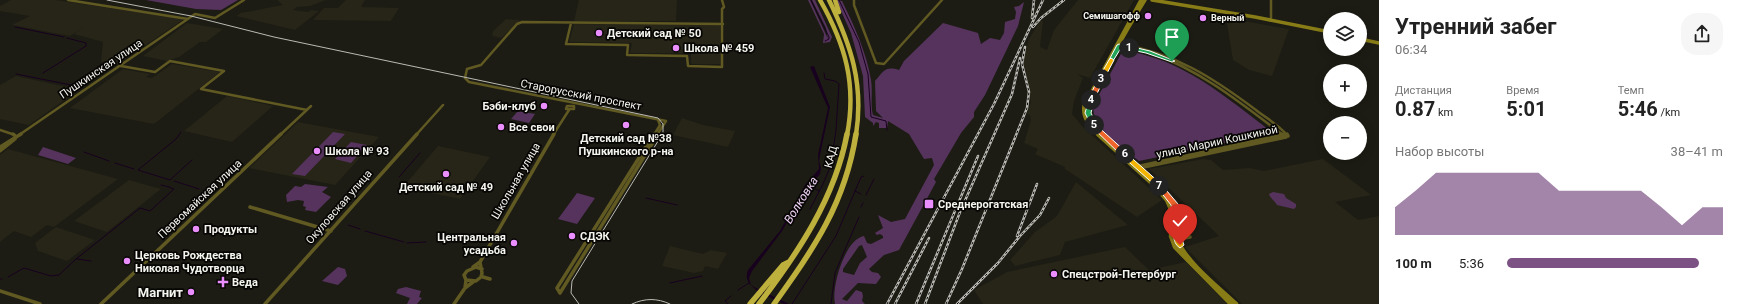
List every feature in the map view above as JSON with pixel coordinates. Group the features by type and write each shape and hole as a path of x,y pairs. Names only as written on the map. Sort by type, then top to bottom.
{"highway":[{"name":"КАД","path":"750,304 760,300 769,286 791,260 813,226 833,186 844,150 850,111 849,73 844,52 820,0"},
{"name":"КАД","path":"774,304 809,255 826,225 845,181 853,151 860,111 859,84 852,52 841,21 829,0"},
{"path":"835,0 841,21"}],"street":[{"path":"68,0 188,20"},
{"name":"Пушкинская улица","path":"0,147 121,66 195,14 215,18 244,0"},
{"path":"722,0 724,7 722,9 723,24 722,67 688,66 687,56 626,55 628,44 566,44 571,23 723,24"},
{"path":"854,0 854,5 876,63 884,64 942,0"},
{"path":"1119,44 1141,0"},
{"path":"1145,0 1084,104 1083,113 1090,126 1165,191 1175,204 1178,215 1177,238 1183,250 1236,304"},
{"path":"1152,0 1323,30"},
{"path":"1159,0 1271,18 1323,29"},
{"path":"1271,0 1271,18"},
{"name":"Старорусский проспект","path":"571,23 518,23 517,26 481,65 467,69 465,78 469,82 491,87 666,121 560,293 557,288 660,125 658,120"},
{"path":"1367,39 1379,42"},
{"path":"1119,44 1155,54 1194,71 1213,83 1283,135 1288,136"},
{"path":"1119,44 1161,54 1200,71 1286,133 1288,136"},
{"path":"121,66 155,72 170,61 224,71 201,89 308,110"},
{"name":"Школьная улица","path":"472,268 480,262 541,154 569,110 574,109 573,104"},
{"name":"Окуловская улица","path":"265,304 443,105"},
{"name":"Первомайская улица","path":"101,304 311,106"},
{"path":"0,130 14,134 16,137"},
{"name":"улица Марии Кошкиной","path":"1137,167 1283,135"},
{"name":"улица Марии Кошкиной","path":"1137,167 1288,136"},
{"name":"Пушкинская улица","path":"0,151 13,142 16,137"},
{"path":"1137,167 1159,190 1168,202 1172,215 1172,239 1180,253 1231,304"},
{"path":"250,207 331,231"},
{"path":"1172,239 1190,237"},
{"path":"454,304 465,288 482,277 484,272 480,262"},
{"path":"465,288 465,273 472,268 482,269"},
{"path":"482,277 490,279"},
{"path":"466,280 473,282"},
{"path":"0,291 40,304"}],"shaded area":[{"path":"11,0 55,0 184,19 115,66 101,62 103,42 74,34 84,27 70,36 12,25 30,16 0,11 0,6"},
{"path":"146,0 238,0 221,10 196,9"},
{"path":"277,0 326,0 310,6 297,7 293,10 308,12 311,10 319,11 295,30 236,16 241,13 283,5"},
{"path":"346,0 365,0 361,7 399,8 391,21 313,20 324,8 338,8"},
{"path":"579,0 677,0 676,21 574,21"},
{"path":"808,0 810,0 828,39 826,28 812,0 815,0 832,37 830,42 823,43 824,34"},
{"path":"836,0 842,1 863,50 871,80 873,115 883,118 876,111 875,81 885,70 899,70 904,61 943,23 978,33 981,44 990,38 1000,40 1004,33 1005,22 1015,19 1016,12 1014,7 1019,6 1024,2 1018,26 985,95 974,112 974,117 961,133 934,179 936,182 899,250 884,255 869,269 872,272 878,273 881,277 876,284 858,283 842,299 847,301 856,290 862,292 862,301 865,304 835,304 834,296 837,276 845,254 857,239 864,236 867,243 871,244 883,238 880,234 877,235 875,233 883,228 878,215 891,222 905,219 934,165 932,158 924,159 909,134 888,121 887,128 879,128 879,123 876,122 873,126 873,123 865,117 863,76 851,33","holes":["862,245 867,257 860,263 854,275 843,272 843,269 859,246"]},
{"path":"1078,0 1134,0 1090,78 1077,74 1083,78 1074,101 1072,114 1082,126 1162,200 1137,217 1065,169 1065,167 1035,154 1038,149 1024,143 1031,120 1030,115 1027,114 1031,102 1023,61 1029,39 1040,21 1043,21 1040,47 1047,50 1054,30"},
{"path":"1226,18 1289,29 1272,76 1249,70 1233,60"},
{"path":"506,19 519,20 519,22 501,38 492,36 493,31"},
{"path":"187,23 223,29 206,42 200,42 179,57 167,61 143,56"},
{"name":"Школа № 459","path":"574,24 720,25 721,64 692,64 691,53 630,53 632,43 569,42"},
{"path":"1123,50 1166,62 1185,71 1203,81 1273,133 1139,161 1102,129 1096,120 1094,112 1094,104"},
{"path":"172,64 220,72 154,124 70,108 123,69 150,74 146,77 152,78"},
{"path":"814,66 830,107 819,161 821,168 820,174 807,188 782,231 752,271 749,278 751,285 754,287 789,304 784,304 752,287 748,282 747,276 748,270 780,231 805,185 819,169 818,155 828,108 810,67"},
{"path":"16,76 80,89 29,125 0,119 0,85"},
{"path":"227,96 273,106 232,142 184,131"},
{"path":"518,111 535,114 529,123 511,119"},
{"path":"682,118 703,125 735,131 728,147 673,135"},
{"name":"Школа № 93","path":"298,122 379,137 335,185 249,168"},
{"path":"333,132 345,134 305,176 292,174"},
{"path":"351,142 367,145 351,163 335,159"},
{"name":"Детский сад № 49","path":"438,146 490,157 460,199 403,187"},
{"path":"43,147 76,158 68,164 38,155"},
{"path":"8,149 118,179 54,227 47,225 31,237 14,231 0,242 0,155"},
{"path":"1203,159 1211,160 1223,170 1249,168 1264,171 1323,159 1371,195 1335,202 1358,220 1379,216 1379,304 1242,304 1185,247 1219,236 1149,169"},
{"path":"129,180 161,189 107,232 74,221"},
{"path":"1076,182 1128,225 1065,242 1060,255 1015,266 1010,260 1035,232 1057,216"},
{"path":"305,184 328,187 322,192 331,197 316,212 305,210 306,207 303,206 304,201 298,200 287,202 286,195 295,186 301,187"},
{"path":"1273,192 1284,194 1286,198 1296,204 1296,207 1294,209 1277,205 1269,194"},
{"path":"577,193 595,198 577,224 558,219"},
{"path":"56,227 95,240 67,261 38,251 35,243"},
{"path":"670,246 703,254 711,250 727,253 718,269 705,266 703,271 694,273 662,266"},
{"path":"1125,247 1149,270 1186,262 1227,304 983,304 974,290 1007,272"},
{"path":"338,267 345,269 347,276 338,285 322,281"},
{"path":"406,287 421,291 419,297 422,298 417,304 407,304 410,298 396,293 398,289"}],"waterway":[{"path":"811,0 829,37 829,39 825,41"},
{"path":"839,0 859,42 868,74 871,117 886,121 887,130"},
{"path":"15,27 64,37"},
{"path":"43,73 86,46 86,43 67,38"},
{"name":"Волковка","path":"810,209 831,165 836,130 839,84 835,81 825,79 824,73"},
{"path":"16,74 81,87"},
{"path":"181,132 176,139 138,170 170,180 192,160"},
{"path":"84,152 109,161"},
{"path":"399,177 420,153"},
{"path":"115,163 134,169"},
{"path":"855,191 861,177 864,176"},
{"path":"866,195 874,179"},
{"path":"174,181 199,189"},
{"path":"161,185 165,186"},
{"path":"8,277 24,268 51,276 59,275 76,259 140,208 150,211 174,189 166,186"},
{"name":"Волковка","path":"815,189 819,191"},
{"path":"203,190 212,193"},
{"path":"792,304 836,236 855,191"},
{"path":"855,191 861,194"},
{"path":"646,198 677,205"},
{"path":"861,207 863,203"},
{"path":"831,304 835,273 859,217"},
{"path":"348,225 360,229"},
{"path":"365,231 404,242"},
{"path":"407,243 426,242"},
{"path":"77,259 91,261"},
{"path":"670,283 702,276"},
{"path":"738,290 749,283"},
{"path":"728,304 725,301 731,296"}],"tram line":[{"path":"107,0 191,16 274,37 658,118 663,124 663,133 572,281 571,293 579,304"},
{"path":"632,304 651,300 670,304"}],"railway":[{"path":"1032,18 1034,0"},
{"path":"887,304 994,104 1043,0"},
{"path":"1033,27 1041,18 1064,0"},
{"path":"946,304 962,269 1027,108 1029,92 1022,64 1025,47"},
{"path":"925,304 960,212 1012,94 1020,58"},
{"path":"916,304 978,156"},
{"path":"1017,236 1037,184"},
{"path":"957,304 998,263 1020,236 1040,215 1049,198"},
{"path":"895,304 929,238"}],"place":[{"name":"Семишагофф","path":"1148,16"},
{"name":"Верный","path":"1203,18"},
{"name":"Детский сад № 50","path":"599,33"},
{"name":"Школа № 459","path":"676,48"},
{"name":"Бэби-клуб","path":"544,106"},
{"name":"Детский сад №38 Пушкинского р-на","path":"626,125"},
{"name":"Все свои","path":"501,127"},
{"name":"Школа № 93","path":"317,151"},
{"name":"Детский сад № 49","path":"446,174"},
{"name":"Среднерогатская","path":"929,204"},
{"name":"Продукты","path":"196,229"},
{"name":"СДЭК","path":"572,236"},
{"name":"Центральная усадьба","path":"514,243"},
{"name":"Церковь Рождества Николая Чудотворца","path":"127,261"},
{"name":"Спецстрой-Петербург","path":"1054,274"},
{"name":"Веда","path":"223,282"},
{"name":"Магнит","path":"191,292"}],"route":[{"path":"1172,61 1148,52 1119,46 1088,106 1088,115 1096,127 1159,185 1171,199 1177,212 1177,236 1180,245"}]}
